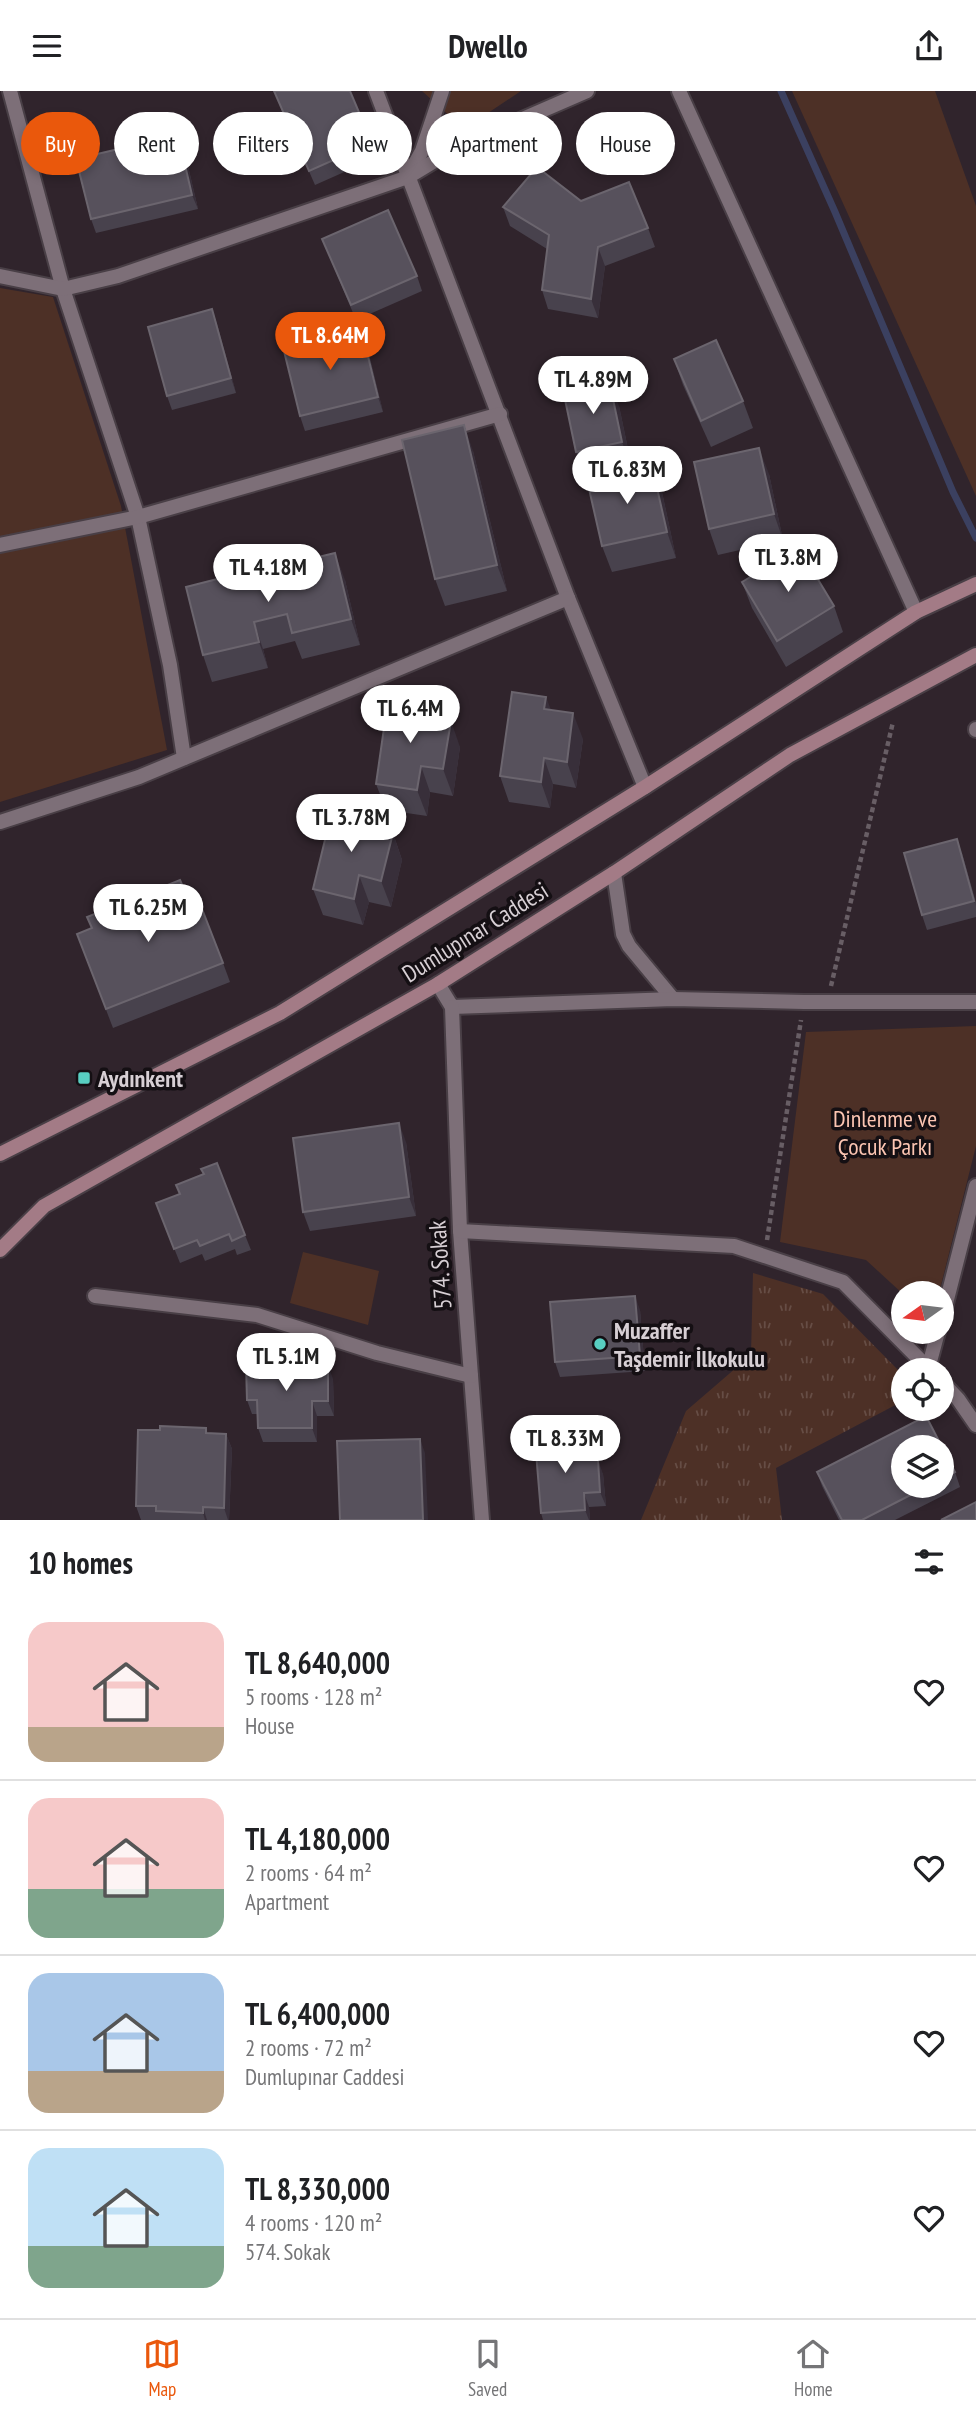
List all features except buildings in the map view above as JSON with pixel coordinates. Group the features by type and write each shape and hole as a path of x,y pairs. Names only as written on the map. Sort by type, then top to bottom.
{"main road":[{"name":"Dumlupınar Caddesi","path":"0,1154 280,1013 645,787 916,612 976,584"},
{"name":"Dumlupınar Caddesi","path":"0,1250 44,1206 438,984 614,873 790,755 970,657"}],"street":[{"path":"10,91 63,289 138,517 170,665 184,758"},
{"path":"376,91 568,598 645,787"},
{"path":"408,177 422,152 442,91"},
{"path":"0,276 63,289 118,276 408,177 456,148 587,91"},
{"path":"679,91 916,612"},
{"path":"0,545 138,517 500,414"},
{"path":"0,822 139,777 568,598"},
{"path":"614,873 623,934 629,946 673,999"},
{"path":"438,984 452,1007 673,999 976,1002"},
{"name":"574. Sokak","path":"452,1007 460,1231 482,1520"},
{"path":"952,1281 976,1186"},
{"path":"460,1231 734,1246 843,1282 917,1358"},
{"path":"95,1296 257,1315 377,1353 471,1376"},
{"path":"954,1395 976,1425"}],"path":[{"path":"828,1000 899,695"},
{"path":"764,1256 804,1002"}],"green space":[{"path":"422,91 521,91 490,112 445,112"},
{"path":"792,91 935,91 976,206 976,496"},
{"path":"0,288 53,297 121,506 167,750 0,802"},
{"name":"Dinlenme ve Çocuk Parkı","path":"976,1026 976,1146 942,1281 891,1283 866,1260 780,1242 806,1032"},
{"path":"303,1252 379,1271 368,1325 290,1303"},
{"path":"753,1273 823,1294 891,1363 891,1407 776,1468 782,1520 641,1520 686,1411 751,1355"}],"waterway":[{"path":"781,91 953,492 976,538"}],"place":[{"name":"Aydınkent","path":"84,1078"},
{"name":"Muzaffer Taşdemir İlkokulu","path":"600,1344"}]}
